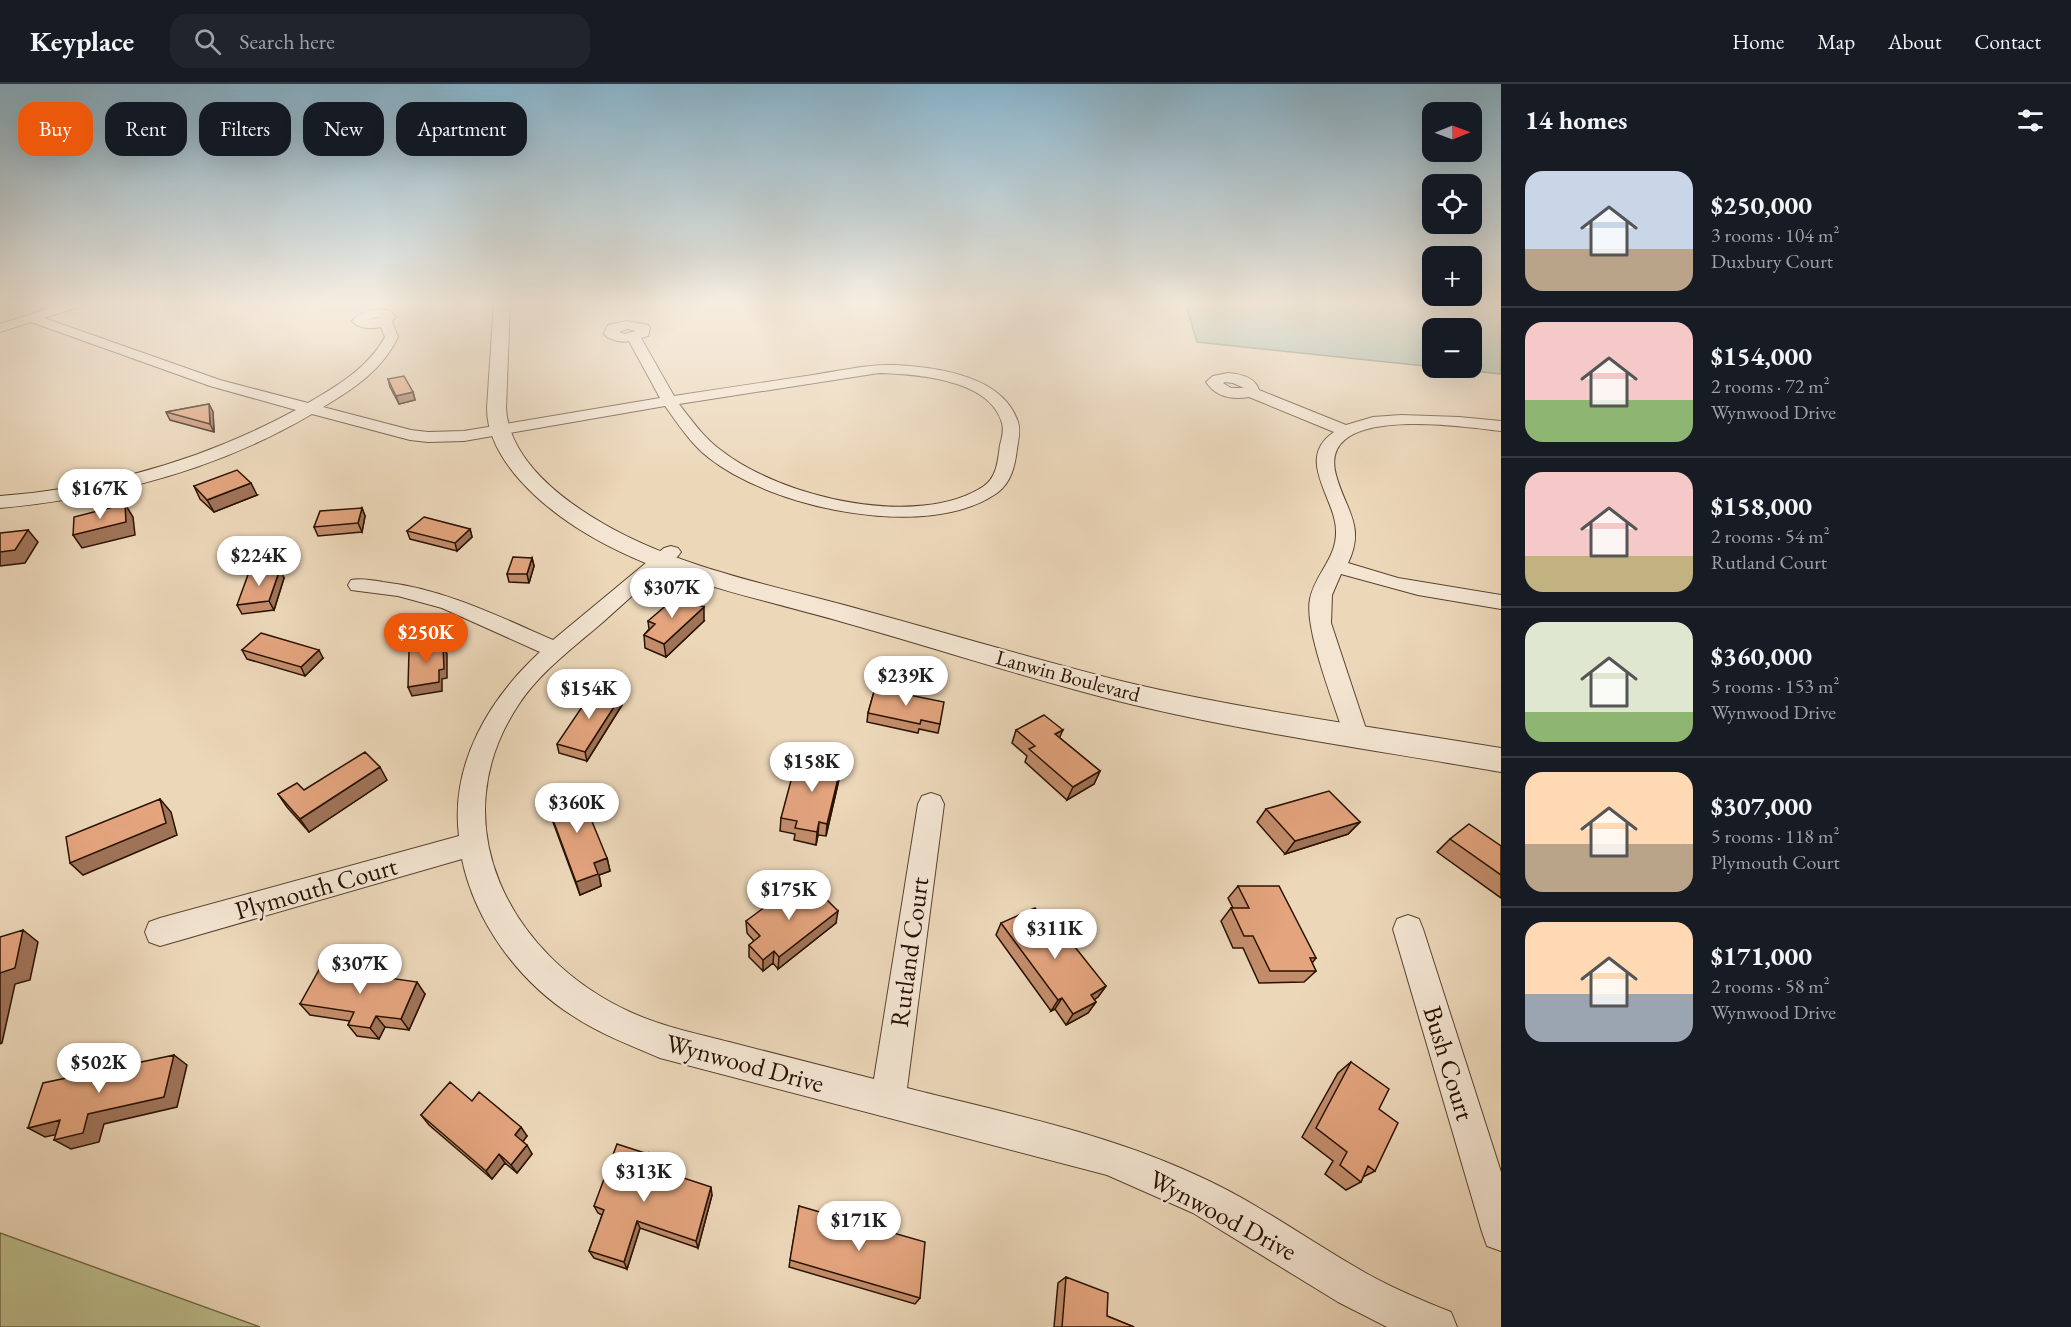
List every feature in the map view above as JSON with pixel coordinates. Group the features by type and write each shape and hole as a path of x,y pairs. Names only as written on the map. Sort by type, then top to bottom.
{"street":[{"path":"149,360 214,383 410,435 428,437 506,430 669,401 862,370 898,369 933,373 980,390 1005,411 1011,428 1005,470 1000,480 982,495 946,508 906,513 861,509 790,492 739,471 699,441 669,401 646,360"},
{"path":"0,502 82,492 167,471 230,449 350,384 379,360"},
{"name":"Lanwin Boulevard","path":"499,360 496,411 506,430"},
{"name":"Lanwin Boulevard","path":"509,360 507,446 525,473 546,494 603,534 666,556 1039,670 1125,692 1210,710 1501,748"},
{"path":"1250,392 1347,431"},
{"path":"1354,729 1320,622 1319,605 1324,587 1344,552 1346,532 1344,517 1325,468 1328,446 1347,431 1369,423 1398,419 1447,420 1501,426"},
{"name":"Wynwood Drive","path":"666,556 531,673 494,723 481,753 471,794 472,844 488,897 509,932 537,966 574,998 614,1023 660,1041 1107,1157 1171,1182 1220,1206 1356,1290 1401,1314 1436,1327"},
{"path":"1338,566 1408,588 1501,602"},
{"path":"358,585 399,590 449,603 555,650"},
{"name":"Lanwin Boulevard","path":"1354,729 1501,760"},
{"name":"Rutland Court","path":"888,1101 931,804"},
{"name":"Plymouth Court","path":"160,932 472,844"},
{"name":"Bush Court","path":"1408,929 1501,1232"}],"green space":[{"path":"0,1233 260,1327 0,1327"}],"shaded area":[{"path":"1366,360 1422,360 1422,366"},
{"path":"1482,360 1501,360 1501,374 1482,372"}],"building":[{"path":"404,376 413,392 396,396 388,379"},
{"path":"209,404 210,424 166,412"},
{"path":"237,470 251,483 207,500 194,486"},
{"path":"125,504 126,522 73,535 74,517"},
{"path":"362,508 358,523 314,527 320,511"},
{"path":"424,517 470,529 455,543 407,531"},
{"path":"28,530 15,550 0,552 0,533"},
{"path":"513,557 532,558 527,574 507,574"},
{"path":"280,569 269,601 237,605 249,572"},
{"path":"677,596 704,607 664,644 644,635 655,624 648,621"},
{"path":"261,633 319,650 301,667 242,650"},
{"path":"438,639 438,645 443,645 444,669 439,670 439,682 408,687 409,651 421,649 421,642"},
{"path":"875,688 944,702 940,724 921,720 920,724 868,713"},
{"path":"594,689 621,696 585,752 557,744"},
{"path":"1044,715 1063,730 1055,734 1100,771 1073,787 1029,749 1035,746 1016,730"},
{"path":"365,752 380,767 300,819 278,794 297,783 304,790"},
{"path":"805,755 842,762 827,824 819,822 817,832 795,828 797,821 781,818 793,773 800,774"},
{"path":"579,790 607,858 594,863 598,874 576,882 546,801"},
{"path":"1329,791 1360,822 1295,841 1266,809"},
{"path":"160,799 166,823 70,863 66,837"},
{"path":"1469,824 1501,846 1501,875 1450,839"},
{"path":"812,885 838,911 779,957 774,951 763,960 749,945 760,936 746,921 785,892 792,900"},
{"path":"1238,886 1279,886 1316,958 1310,958 1316,971 1270,971 1253,936 1244,936 1231,908 1249,908"},
{"path":"1035,908 1052,930 1059,927 1106,986 1091,995 1096,1002 1073,1014 1062,998 1058,1000 1001,923"},
{"path":"23,930 15,968 0,973 0,937"},
{"path":"320,968 417,982 401,1019 376,1016 370,1028 348,1025 354,1012 300,1004"},
{"path":"174,1055 164,1097 88,1114 83,1133 54,1140 60,1120 28,1128 43,1083"},
{"path":"1351,1062 1389,1089 1379,1109 1398,1123 1375,1171 1368,1166 1361,1182 1340,1165 1347,1152 1316,1128"},
{"path":"450,1082 472,1101 479,1092 521,1127 515,1135 527,1145 511,1165 499,1154 486,1171 421,1115"},
{"path":"617,1144 648,1154 644,1165 711,1187 696,1241 637,1221 624,1262 589,1251 604,1210 594,1206"},
{"path":"799,1206 925,1242 920,1298 790,1260"},
{"path":"1066,1277 1108,1293 1107,1316 1134,1327 1062,1327"}]}
